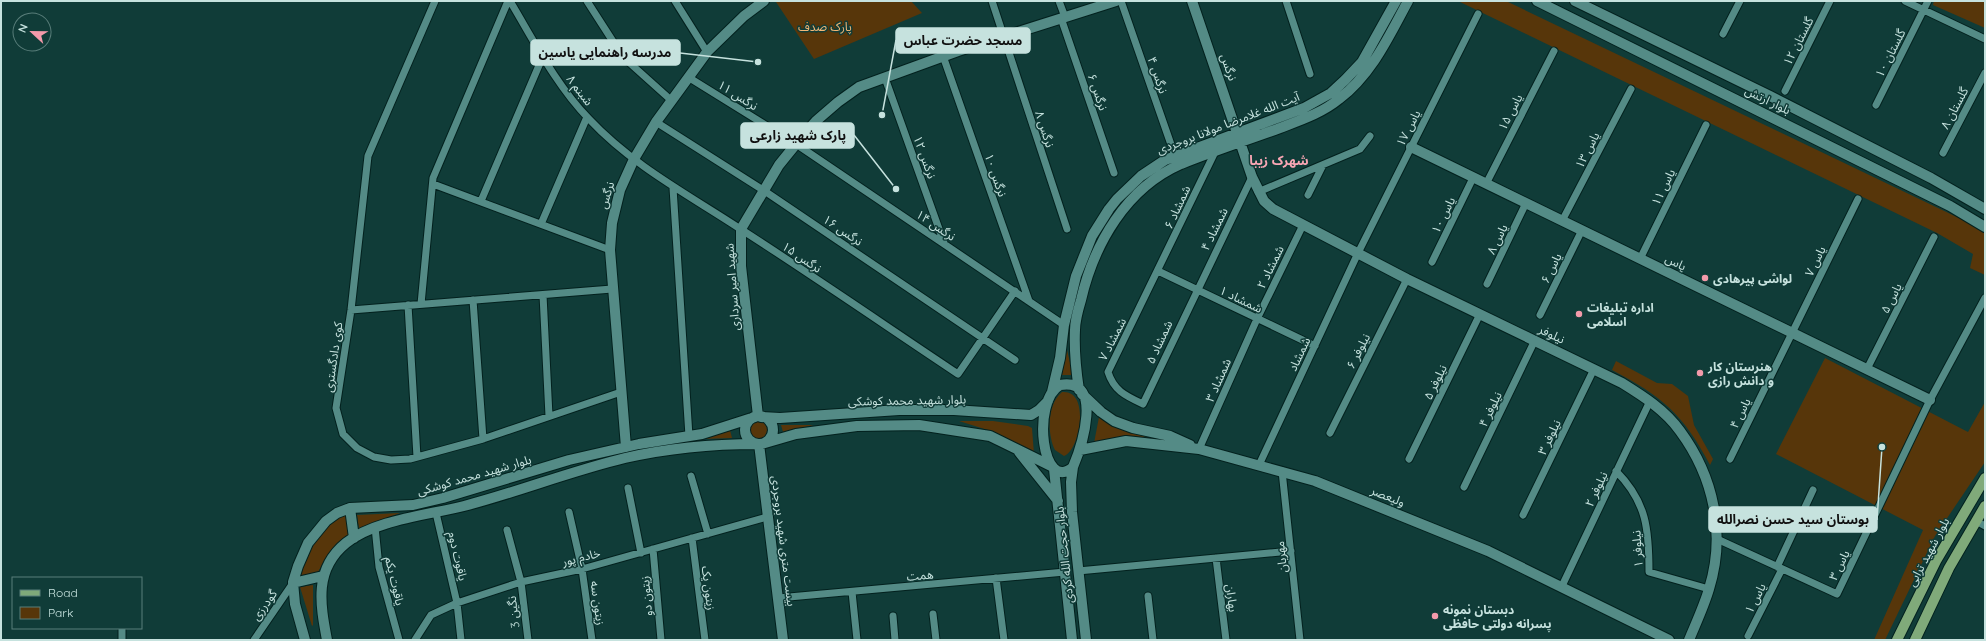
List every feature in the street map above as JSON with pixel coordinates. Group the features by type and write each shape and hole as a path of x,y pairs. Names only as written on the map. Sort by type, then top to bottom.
{"main road":[{"name":"نرگس","path":"626,446 610,250 612,223 616,205 634,159 656,122 707,52 744,16 764,1"},
{"name":"شهید امیر سرداری","path":"758,417 741,266 742,229 763,190 779,165 796,144 816,121 858,87 1003,36 1116,1"},
{"name":"نرگس","path":"1192,1 1239,137"},
{"name":"آیت الله غلامرضا مولانا بروجردی","path":"1269,126 1314,103 1342,83 1370,50 1396,1"},
{"name":"آیت الله غلامرضا مولانا بروجردی","path":"1050,396 1060,358 1064,325 1081,263 1092,236 1104,215 1123,192 1156,165 1175,156 1239,137 1269,126 1320,112 1348,93 1368,71 1408,1"},
{"name":"بلوار ارتش","path":"1537,1 1950,206 1985,227"},
{"name":"بلوار ارتش","path":"1575,1 1781,102 1931,178 1985,209"},
{"path":"1774,118 1781,102"},
{"name":"آیت الله غلامرضا مولانا بروجردی","path":"1081,392 1074,354 1075,328 1088,272 1100,245 1116,218 1136,195 1156,178 1181,164 1215,152 1239,137"},
{"name":"نیلوفر","path":"1239,137 1258,192 1273,209 1407,279 1622,383 1650,401 1680,430 1707,479 1715,511 1717,539 1709,589 1689,640"},
{"name":"یاس","path":"1411,147 1930,400"},
{"path":"1064,325 1075,328"},
{"path":"1081,392 1087,417 1080,450 1074,467 1062,473 1052,468 1043,432 1044,413 1050,396 1058,387 1063,385 1073,386 1081,392 1101,412 1114,421 1133,428 1170,436 1199,449"},
{"name":"بلوار شهید محمد کوشکی","path":"304,640 295,604 293,583 302,555 317,531 326,521 337,513 350,508 413,505 444,498 569,460 626,446 689,436 723,428 758,417 780,418 899,410 946,410 1031,415 1040,410 1050,396"},
{"path":"758,417 769,421 772,428 771,437 760,444 749,441 745,429 748,421 758,417"},
{"name":"بلوار شهید محمد کوشکی","path":"328,640 322,598 323,576 335,556 346,543 354,538 375,527 506,495 578,471 626,458 706,445 760,444 796,434 857,426 919,425 990,436 1052,468"},
{"name":"ولیعصر","path":"1080,450 1126,441 1199,449 1315,481 1488,551 1562,586 1669,640"},
{"name":"بیست متری شهید بروجردی","path":"760,444 783,640"},
{"path":"1018,451 1058,501"},
{"name":"بلوار حجت الله کردی","path":"1074,467 1071,494 1086,640"},
{"name":"بلوار حجت الله کردی","path":"1052,468 1058,501 1072,640"},
{"name":"بلوار شهید ترابی","path":"1897,640 1936,562 1985,478"},
{"path":"1914,640 1949,568 1980,524 1985,506"},
{"path":"350,508 354,538"},
{"path":"293,583 323,576"}],"street":[{"name":"کوی دادگستری","path":"435,1 368,156 351,310 336,408 343,434 357,448 374,457 391,460 418,457 483,439 621,392"},
{"path":"421,304 433,178 509,1"},
{"name":"شبنم ۸","path":"509,1 569,95 587,117 634,159"},
{"path":"587,1 624,57 672,100"},
{"path":"674,1 707,52"},
{"name":"نرگس ۸","path":"992,1 1067,229"},
{"name":"نرگس ۶","path":"1059,1 1063,18 1114,172"},
{"name":"نرگس ۴","path":"1121,1 1175,156"},
{"path":"1286,1 1310,74"},
{"path":"1723,34 1740,1"},
{"name":"گلستان ۱۲","path":"1785,91 1830,1"},
{"path":"1905,1 1985,39"},
{"name":"گلستان ۱۰","path":"1876,106 1928,1"},
{"name":"یاس ۱۷","path":"1358,253 1478,14"},
{"name":"یاس ۱۵","path":"1486,184 1554,51"},
{"path":"481,202 543,56"},
{"name":"نرگس ۱۰","path":"943,56 1028,301"},
{"name":"گلستان ۸","path":"1943,153 1985,73"},
{"name":"نرگس ۱۱","path":"688,78 796,144"},
{"name":"نرگس ۱۲","path":"885,78 944,244"},
{"name":"یاس ۱۳","path":"1562,221 1631,89"},
{"path":"541,224 587,117"},
{"name":"نرگس ۱۶","path":"656,122 763,190 1015,360"},
{"name":"یاس ۱۱","path":"1640,259 1706,125"},
{"path":"1258,192 1360,149 1370,136"},
{"name":"نرگس ۱۴","path":"796,144 1064,325"},
{"name":"شمشاد ۶","path":"1158,271 1215,152"},
{"name":"نرگس ۱۵","path":"634,159 673,188 742,229 958,374 983,337"},
{"path":"1308,195 1324,165"},
{"name":"شمشاد ۴","path":"1196,290 1252,177"},
{"name":"یاس ۱۰","path":"1432,262 1473,178"},
{"path":"433,184 610,250"},
{"path":"673,188 689,436"},
{"name":"یاس ۷","path":"1791,332 1858,199"},
{"name":"یاس ۸","path":"1487,284 1526,203"},
{"name":"شمشاد ۲","path":"1258,319 1303,225"},
{"name":"یاس ۶","path":"1540,315 1582,230"},
{"name":"یاس ۵","path":"1867,369 1934,237"},
{"name":"شمشاد","path":"1259,465 1358,253"},
{"name":"شمشاد ۱","path":"1158,271 1315,346"},
{"name":"شمشاد ۷","path":"1143,404 1120,392 1110,380 1108,372 1158,271"},
{"name":"نیلوفر ۶","path":"1330,433 1407,279"},
{"path":"351,310 612,289"},
{"name":"شمشاد ۵","path":"1143,404 1196,290"},
{"path":"983,337 1015,291"},
{"path":"543,294 549,416"},
{"name":"یاس ۳","path":"1717,539 1837,594 1930,400 1985,298"},
{"path":"473,300 483,439"},
{"path":"408,305 418,457"},
{"name":"نیلوفر ۵","path":"1408,459 1480,314"},
{"name":"شمشاد ۳","path":"1199,449 1258,319"},
{"name":"یاس ۴","path":"1730,459 1791,332"},
{"name":"نیلوفر ۴","path":"1464,487 1535,340"},
{"name":"نیلوفر ۳","path":"1523,515 1594,369"},
{"name":"نیلوفر ۲","path":"1562,586 1650,401"},
{"name":"مهربان","path":"1282,471 1300,640"},
{"name":"نیلوفر ۱","path":"1616,471 1639,499 1646,524 1649,549 1649,572 1709,589"},
{"path":"692,476 708,534"},
{"path":"628,488 641,553"},
{"name":"یاس ۱","path":"1748,636 1813,490"},
{"name":"زیتون سه","path":"569,512 582,569 592,640"},
{"name":"یاقوت دوم","path":"436,513 457,603 461,640"},
{"name":"خادم پور","path":"415,640 431,615 457,603 521,582 582,569 768,517"},
{"name":"یاقوت یکم","path":"375,527 379,567 399,640"},
{"name":"نگین 3","path":"508,530 521,582 528,640"},
{"name":"زیتون یک","path":"692,538 704,640"},
{"name":"زیتون دو","path":"653,549 661,640"},
{"path":"1078,571 1291,551"},
{"name":"بهاران","path":"1216,558 1226,640"},
{"name":"همت","path":"778,598 1065,572"},
{"path":"996,578 1004,640"},
{"name":"گودرزی","path":"254,640 293,583"},
{"path":"852,592 857,640"},
{"path":"1148,596 1153,640"},
{"path":"933,614 936,640"},
{"path":"893,616 895,640"},
{"path":"122,629 122,640"}],"green space":[{"name":"پارک صدف","path":"911,1 922,13 814,59 776,2"},
{"path":"1458,1 1506,1 1963,220 1985,233 1985,275 1970,268 1973,254 1937,233"},
{"path":"1934,1 1985,1 1985,28 1933,5"},
{"path":"1067,350 1073,375 1062,375"},
{"path":"1825,358 1968,432 1985,402 1985,462 1935,536 1885,640 1874,640 1923,530 1776,454"},
{"path":"1616,361 1657,383 1672,384 1688,396 1694,425 1713,459 1710,465 1690,432 1670,408 1645,389 1612,370"},
{"path":"1062,392 1071,394 1077,400 1080,410 1080,421 1075,443 1070,452 1064,456 1055,450 1052,444 1050,428 1053,404"},
{"path":"1099,417 1114,427 1162,442 1136,438 1112,438 1094,443"},
{"path":"754,421 762,421 767,426 765,437 762,439 754,439 749,434 749,426"},
{"path":"959,421 993,421 1028,426 1032,428 1034,454 994,432"},
{"path":"781,425 814,425 783,432"},
{"path":"730,430 732,438 702,439"},
{"path":"400,513 359,529 357,515"},
{"path":"347,514 351,535 337,543 328,554 318,572 299,576 311,548 323,531 330,524"},
{"path":"313,585 313,625 312,626 300,587"}],"place":[{"name":"مدرسه راهنمایی یاسین","path":"758,62"},
{"name":"مسجد حضرت عباس","path":"882,115"},
{"name":"پارک شهید زارعی","path":"896,189"},
{"name":"لواشی پیرهادی","path":"1705,278"},
{"name":"اداره تبلیغات اسلامی","path":"1579,314"},
{"name":"هنرستان کار و دانش رازی","path":"1700,373"},
{"name":"بوستان سید حسن نصرالله","path":"1882,447"},
{"name":"دبستان نمونه پسرانه دولتی حافظی","path":"1435,616"}],"district":[{"name":"شهرک زیبا","path":"1279,160"}]}
